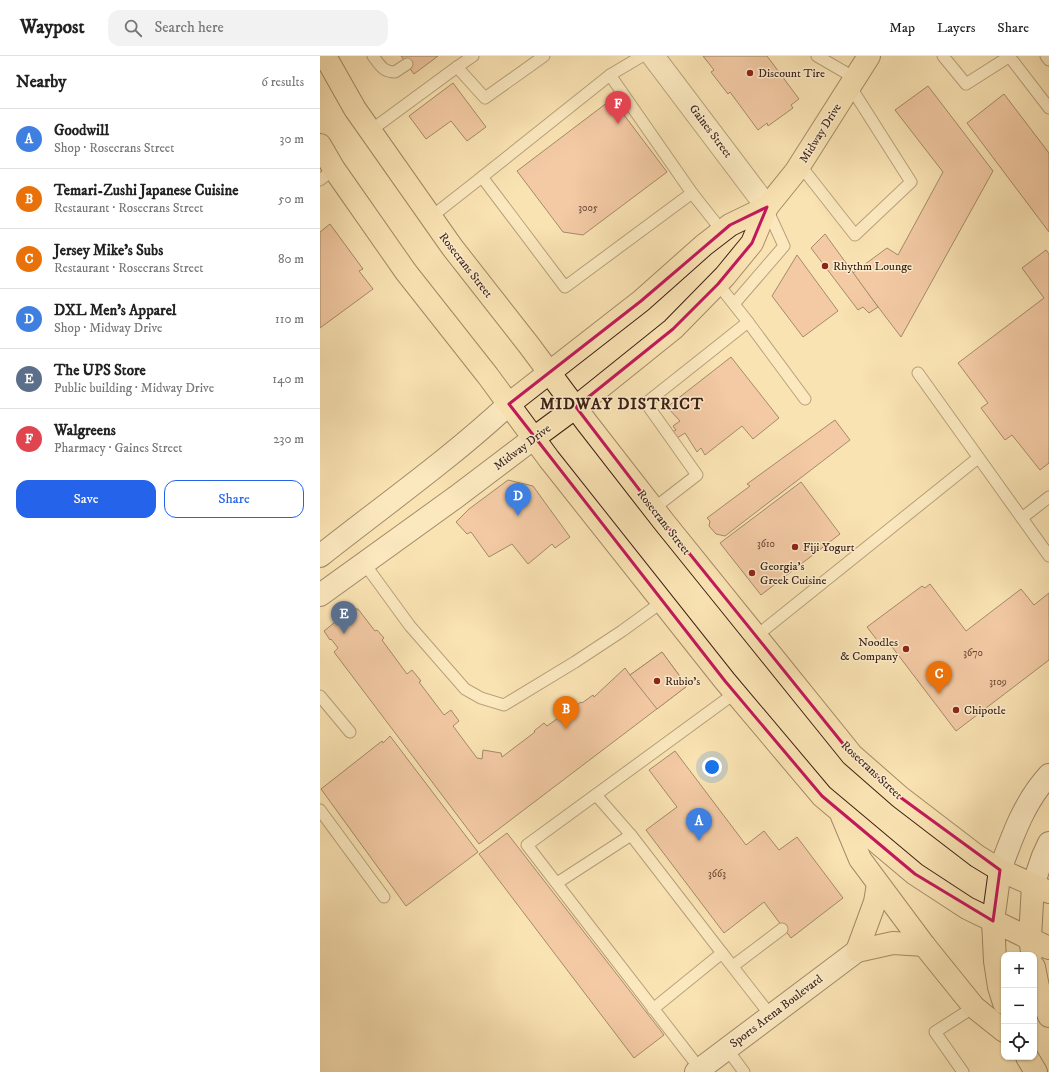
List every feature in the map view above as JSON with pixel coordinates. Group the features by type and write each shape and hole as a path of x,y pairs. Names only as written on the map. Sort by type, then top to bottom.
{"main road":[{"name":"Rosecrans Street","path":"325,56 355,109 452,247 550,372 587,424 653,509 755,637 852,755 906,801 977,856 1000,870 1041,889"},
{"name":"Gaines Street","path":"653,56 767,207"},
{"name":"Midway Drive","path":"320,595 456,497 576,407 673,329 718,284 752,243 767,207 800,164 869,56"},
{"path":"320,145 327,174 406,272 509,404 554,465 662,602 735,693 822,796 915,874 967,908 993,921 1037,947 1043,856 1049,842"},
{"name":"Midway Drive","path":"320,556 450,454 509,404 641,301 722,231 730,225 767,207"},
{"path":"1001,993 995,962 993,921 1000,870 1012,836 1030,800 1049,775"},
{"path":"840,811 860,859 878,884 924,945 974,1007 1001,1029"},
{"path":"857,951 875,902 878,884"},
{"path":"857,951 893,943 924,945"},
{"name":"Sports Arena Boulevard","path":"698,1071 857,951"},
{"path":"1037,982 1049,1016"},
{"path":"1028,1060 1036,1072"}],"lane":[{"path":"373,56 383,69 390,72 395,72 407,64"},
{"path":"370,131 473,56"},
{"path":"457,67 485,98 544,56"},
{"path":"430,217 610,75 642,56"},
{"path":"800,164 855,235 911,182 852,82 817,56"},
{"path":"943,56 966,84 1009,56 1049,108"},
{"path":"1046,56 1049,60"},
{"path":"610,75 692,193 722,231"},
{"path":"482,177 565,287 692,193"},
{"path":"734,304 784,246 767,207"},
{"path":"718,284 805,399"},
{"path":"653,509 697,475 646,402 748,322"},
{"path":"918,373 1049,556"},
{"path":"755,637 978,458"},
{"path":"1022,518 1049,497"},
{"path":"364,563 410,626 465,689 481,698 504,705 575,662 662,602"},
{"path":"698,1071 654,1009 527,845 735,693"},
{"path":"320,696 350,732"},
{"path":"596,794 631,835 771,1016"},
{"path":"320,810 384,897"},
{"path":"557,883 631,835"},
{"path":"733,966 782,929"},
{"path":"654,1009 722,953"},
{"path":"963,1072 935,1032 974,1007"},
{"path":"727,1049 744,1072"}],"highlighted area":[{"path":"767,207 752,243 718,284 673,329 576,407 664,522 852,755 900,797 1000,870 993,921 915,874 822,796 725,681 509,404 641,301 730,225"}],"building":[{"path":"401,56 438,56 414,74"},
{"path":"703,56 767,56 799,99 791,105 793,108 768,126 767,123 758,130 730,92 728,94 711,72 714,70"},
{"path":"453,83 486,127 467,141 451,121 426,139 409,116"},
{"path":"928,86 993,171 901,337 853,273 887,248 898,255 943,172 895,110"},
{"path":"1004,94 1049,153 1049,232 967,123"},
{"path":"612,99 667,172 583,235 563,232 517,171"},
{"path":"330,224 363,269 359,271 373,289 320,328 320,232"},
{"path":"825,234 878,307 869,313 863,307 858,310 811,248"},
{"path":"1046,250 1049,254 1049,463 1040,470 1012,435 1005,440 981,408 988,403 958,363 1044,298 1022,268"},
{"path":"797,255 838,311 803,337 772,296"},
{"path":"731,357 779,418 753,439 742,426 705,455 701,448 697,452 685,433 677,438 672,432 676,430 673,426 680,421 667,407"},
{"path":"835,420 850,440 725,536 716,534 709,526 710,521 707,518 750,486 747,484"},
{"path":"508,480 533,486 570,537 555,548 552,544 528,564 512,544 489,557 471,532 467,534 456,522 469,509"},
{"path":"801,482 840,534 761,595 720,543"},
{"path":"930,584 966,631 1021,589 1034,605 1049,593 1049,660 956,731 886,639 880,644 867,627 922,586 925,588"},
{"path":"358,609 375,631 377,630 384,638 382,640 407,674 412,670 421,681 419,682 444,715 451,710 459,721 453,726 477,758 482,759 483,750 501,753 502,757 535,732 534,731 544,723 547,726 581,702 582,703 593,695 594,697 625,668 630,675 662,652 687,686 479,844 334,652 338,648 324,631 350,610 352,611"},
{"path":"662,652 687,686 657,709 630,675"},
{"path":"390,736 478,852 406,906 321,789 382,741 383,743"},
{"path":"675,751 746,845 764,831 779,850 797,837 843,898 791,938 764,902 724,933 646,830 677,807 649,770"},
{"path":"507,833 664,1035 634,1058 479,854"}],"place":[{"name":"Discount Tire","path":"750,73"},
{"name":"Walgreens","path":"618,124"},
{"name":"Rhythm Lounge","path":"825,266"},
{"name":"DXL Men's Apparel","path":"518,516"},
{"name":"Fiji Yogurt","path":"795,547"},
{"name":"Georgia’s Greek Cuisine","path":"752,573"},
{"name":"The UPS Store","path":"344,634"},
{"name":"Noodles & Company","path":"906,649"},
{"name":"Rubio's","path":"657,681"},
{"name":"Jersey Mike's Subs","path":"939,694"},
{"name":"Chipotle","path":"956,710"},
{"name":"Temari-Zushi Japanese Cuisine","path":"566,729"},
{"name":"Goodwill","path":"699,841"}],"district":[{"name":"MIDWAY DISTRICT","path":"622,403"}]}
